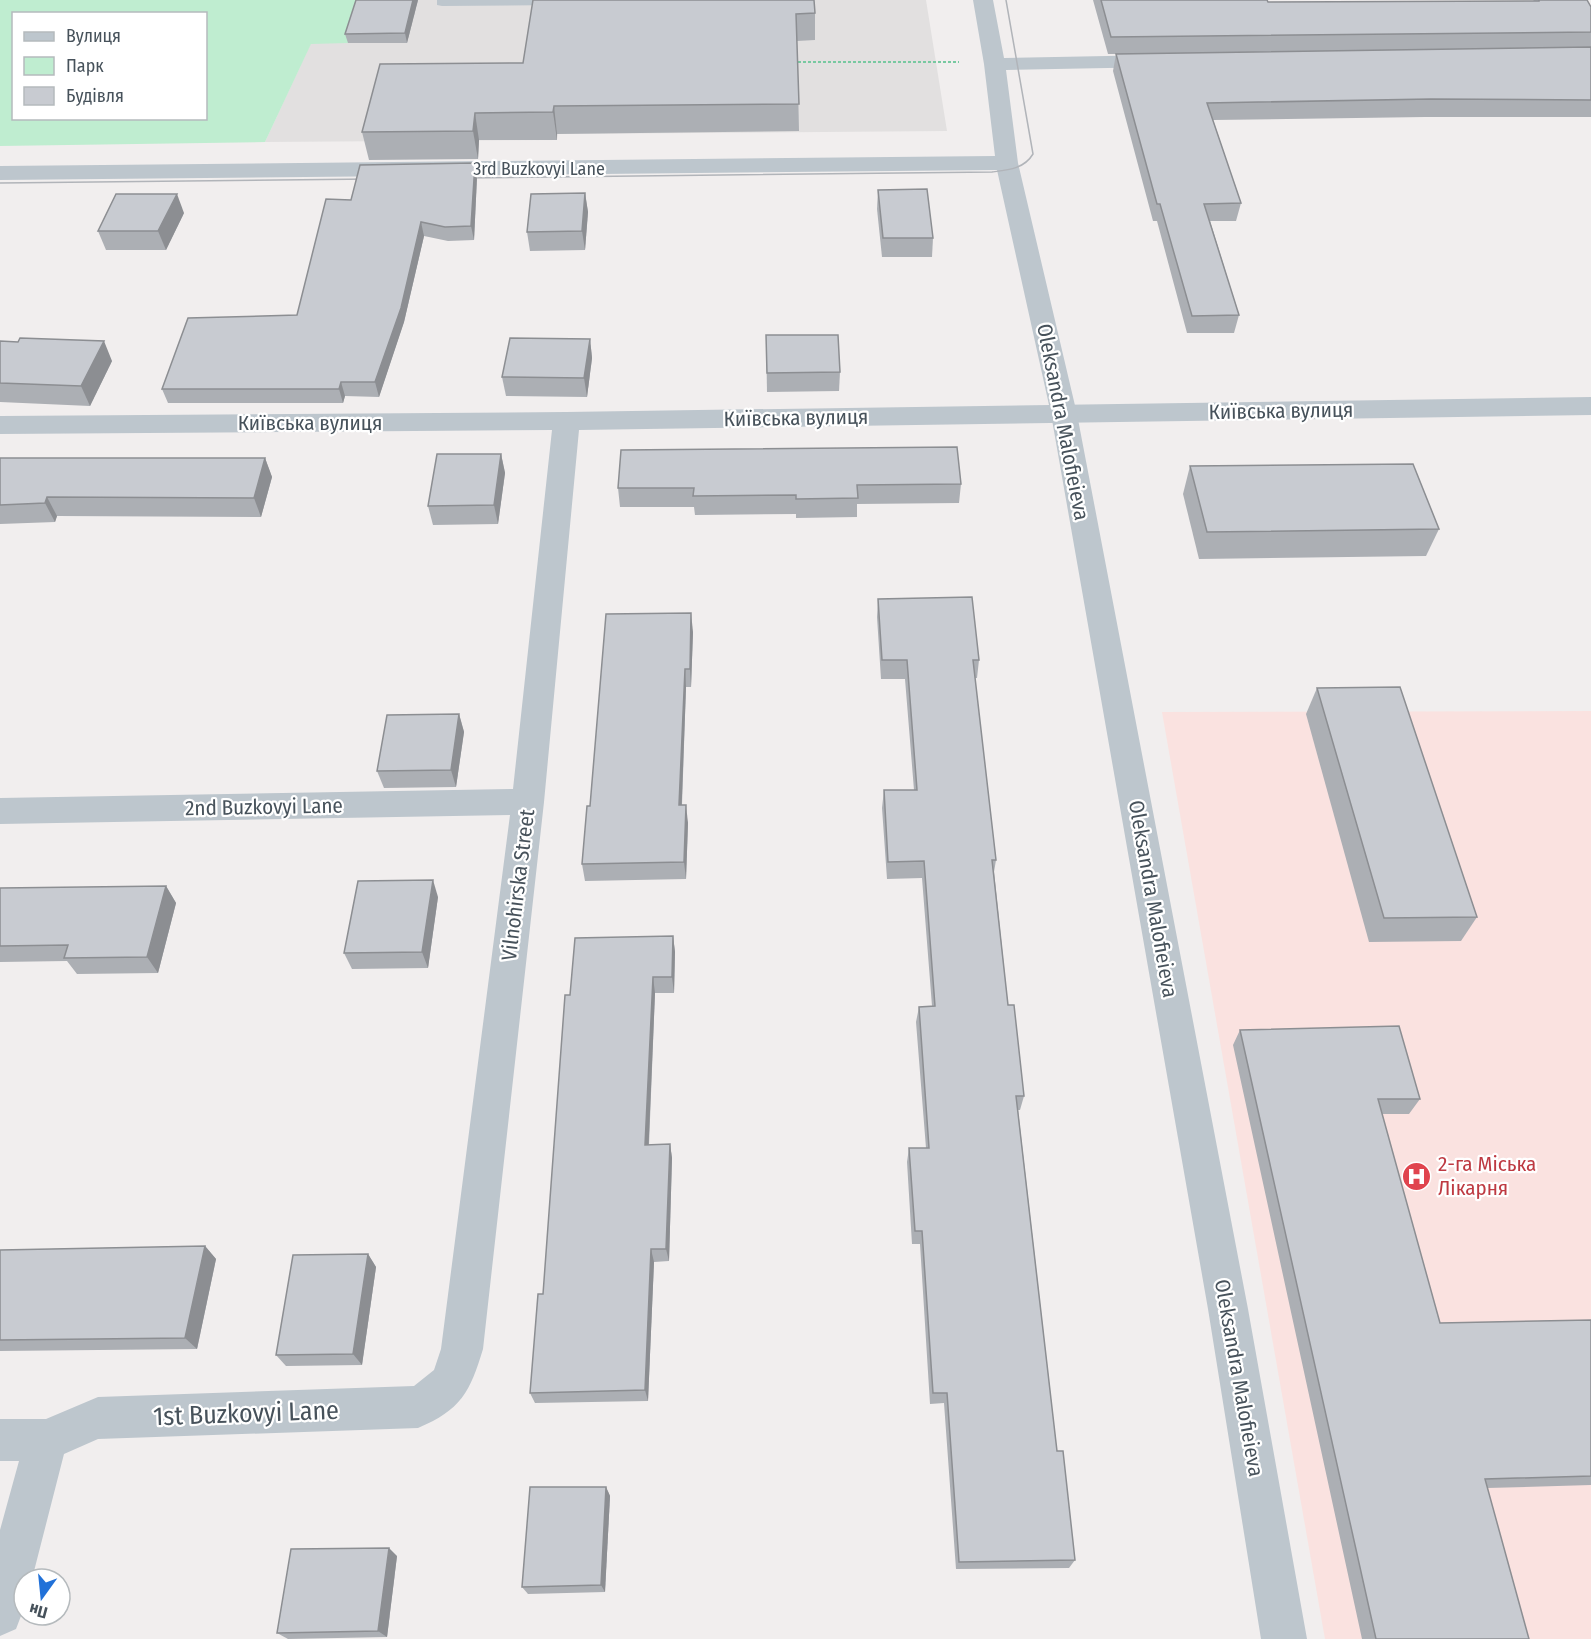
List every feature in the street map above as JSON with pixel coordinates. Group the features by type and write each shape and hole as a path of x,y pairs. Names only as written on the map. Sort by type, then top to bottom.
{"street":[{"path":"983,0 994,64 1185,61"},
{"name":"Oleksandra Malofieieva","path":"994,64 1007,163 1064,414 1224,1286 1284,1639"},
{"name":"3rd Buzkovyi Lane","path":"0,173 1007,163"},
{"name":"Київська вулиця","path":"0,425 566,421 1591,406"},
{"name":"Vilnohirska Street","path":"462,1349 528,802 566,421"},
{"name":"2nd Buzkovyi Lane","path":"0,811 528,802"},
{"name":"1st Buzkovyi Lane","path":"0,1440 46,1440 98,1418 418,1407 443,1394 454,1378 462,1349"},
{"path":"0,1613 46,1440"}],"lane":[{"path":"442,2 573,1"}],"path":[{"path":"792,62 935,60 994,64"}],"shaded area":[{"path":"361,0 926,0 947,131 558,134 557,140 265,142 311,43"},
{"name":"2-га Міська Лікарня","path":"1591,711 1591,1639 1325,1639 1162,712"}],"green space":[{"path":"0,0 361,0 348,43 311,44 265,142 0,146"}],"building":[{"path":"356,0 413,0 405,33 345,34"},
{"path":"533,0 814,0 815,13 796,14 799,104 554,106 553,112 475,113 473,131 362,132 380,64 523,63"},
{"path":"1101,0 1267,0 1268,2 1587,0 1591,7 1591,32 1111,37"},
{"path":"1591,47 1591,100 1431,99 1207,103 1241,203 1204,204 1239,315 1192,316 1160,204 1157,204 1116,54"},
{"path":"475,163 471,226 445,227 421,222 401,308 375,382 341,382 339,389 162,389 188,318 297,315 326,199 351,200 360,165"},
{"path":"927,189 933,238 883,238 878,190"},
{"path":"585,193 582,231 527,232 531,194"},
{"path":"116,194 177,194 158,231 98,231"},
{"path":"766,335 838,335 840,372 767,373"},
{"path":"20,338 104,341 81,386 0,383 0,341 18,342"},
{"path":"510,338 590,339 584,378 502,377"},
{"path":"957,447 961,484 857,485 858,498 796,499 796,495 693,496 694,488 618,488 621,450"},
{"path":"437,454 501,454 494,505 428,506"},
{"path":"0,458 265,458 254,498 47,497 45,503 0,505"},
{"path":"1413,464 1439,529 1207,532 1190,466"},
{"path":"972,597 979,660 973,660 996,860 992,860 1008,1005 1014,1005 1024,1096 1016,1096 1057,1451 1063,1451 1075,1560 959,1562 947,1393 933,1393 922,1231 915,1231 909,1148 929,1148 919,1007 935,1006 924,861 888,862 884,790 917,790 907,660 882,660 878,599"},
{"path":"691,613 690,669 685,669 679,805 686,805 684,862 582,864 587,806 590,806 606,614"},
{"path":"1400,687 1477,917 1384,918 1317,688"},
{"path":"459,714 451,770 377,771 387,715"},
{"path":"433,880 422,952 344,953 358,881"},
{"path":"166,886 147,957 64,958 68,945 0,946 0,888"},
{"path":"673,936 672,977 653,977 645,1145 670,1144 666,1249 651,1249 645,1390 530,1393 538,1294 543,1294 565,995 570,995 575,938"},
{"path":"1399,1026 1420,1099 1378,1099 1440,1323 1591,1320 1591,1476 1485,1479 1529,1639 1376,1639 1240,1030"},
{"path":"205,1246 185,1338 0,1340 0,1250"},
{"path":"368,1254 353,1354 276,1355 293,1255"},
{"path":"530,1487 606,1487 601,1585 522,1587"},
{"path":"389,1548 378,1631 277,1633 291,1549"}],"tram line":[{"path":"462,178 992,172 1015,168 1025,163 1033,154 1006,0"},
{"path":"0,183 372,179"}],"place":[{"name":"2-га Міська Лікарня","path":"1417,1176"}]}
